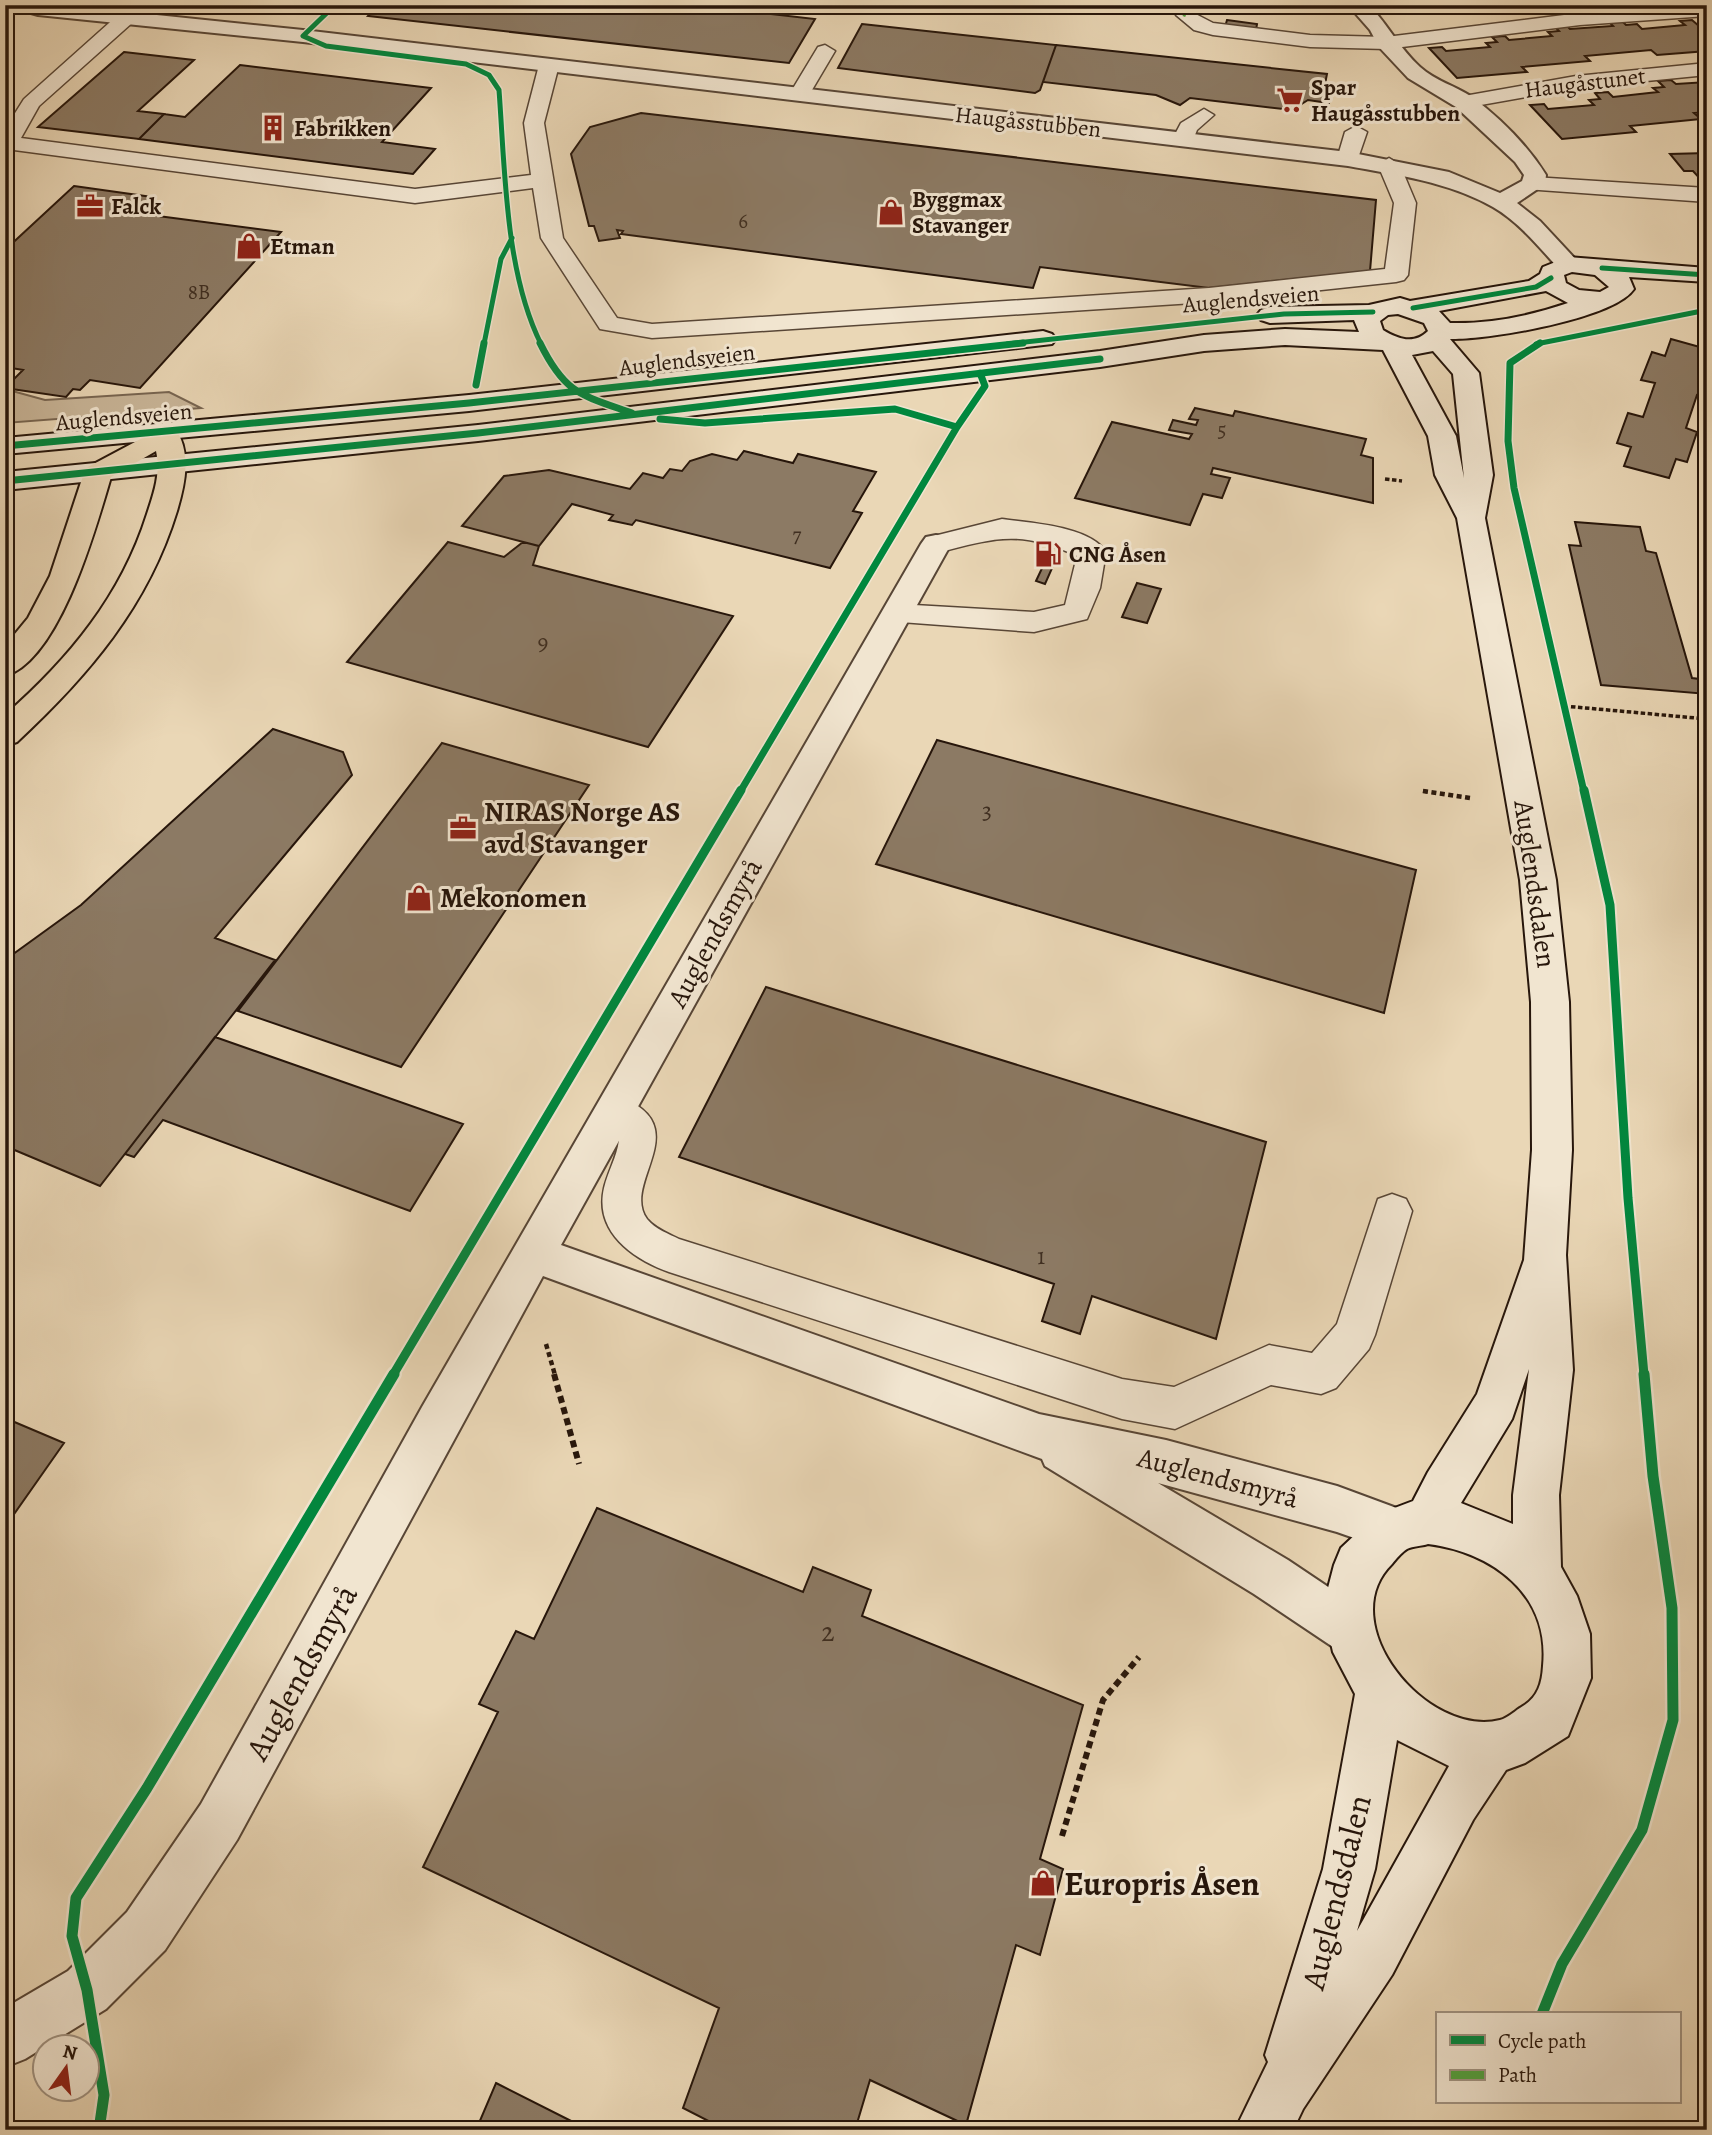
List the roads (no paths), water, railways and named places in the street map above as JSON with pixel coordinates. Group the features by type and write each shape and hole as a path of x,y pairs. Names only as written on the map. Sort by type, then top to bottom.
{"highway":[{"path":"5,665 38,629 58,597 98,473 165,433 173,467 153,539 124,601 102,636 74,668 5,734"}],"main road":[{"name":"Haugåstunet","path":"1357,5 1379,28 1386,43 1415,74 1464,102 1524,158 1535,175 1533,184"},
{"name":"Haugåsstubben","path":"38,9 549,65 1348,159 1441,177 1501,202"},
{"path":"1533,184 1501,202 1532,226 1560,271"},
{"path":"1560,271 1602,268 1707,275"},
{"path":"1602,268 1620,282 1622,289 1607,298"},
{"path":"1560,271 1554,285 1572,296 1607,298 1707,293"},
{"name":"Auglendsveien","path":"5,446 165,433 1284,314 1373,312 1388,307 1413,309 1536,287 1560,271"},
{"name":"Auglendsveien","path":"5,481 173,467 1100,359 1204,343 1285,337 1419,347 1439,335 1478,333 1571,311 1607,298"},
{"name":"Auglendsdalen","path":"1413,309 1434,318 1439,335 1466,373 1479,475 1471,518"},
{"name":"Auglendsdalen","path":"1373,312 1366,323 1373,335 1388,343 1442,436 1448,475 1471,518 1541,907 1553,1068 1545,1255 1550,1370 1536,1495 1538,1574"},
{"name":"Auglendsmyrå","path":"6,2037 87,1990 146,1931 219,1822 534,1254 936,544"},
{"name":"Auglendsmyrå","path":"534,1254 1039,1436 1167,1462 1337,1509 1411,1525"},
{"name":"Auglendsdalen","path":"1411,1525 1444,1488 1496,1404 1545,1255"},
{"name":"Auglendsmyrå","path":"1039,1436 1271,1577 1350,1630"},
{"path":"1411,1525 1467,1525 1505,1545 1538,1574 1559,1609 1569,1647 1567,1684 1552,1716 1526,1738 1491,1748 1452,1743 1412,1724 1380,1693 1360,1663 1350,1630 1349,1598 1356,1570 1372,1545 1411,1525"},
{"name":"Auglendsdalen","path":"1273,2109 1349,1869 1380,1693"},
{"name":"Auglendsdalen","path":"1273,2109 1373,1956 1455,1802 1491,1748"}],"lane":[{"path":"1186,15 1201,26 1213,29 1311,41 1386,43 1580,19 1703,14"},
{"path":"125,19 31,103 7,145 415,196 544,180"},
{"path":"799,95 825,51"},
{"path":"549,65 534,123 552,238 609,324 652,331 1209,295 1396,275 1405,203 1389,165"},
{"name":"Haugåstunet","path":"1464,102 1576,82 1707,69"},
{"path":"1183,140 1188,127 1203,115"},
{"path":"1348,159 1356,132"},
{"path":"1533,184 1707,195"},
{"name":"Auglendsmyrå","path":"897,614 1034,622 1077,612 1086,588 1092,552 1055,535 1002,527 936,544"},
{"path":"615,1111 635,1130 639,1148 622,1185 621,1207 634,1233 669,1254 1122,1399 1175,1408 1269,1365 1321,1374 1354,1335 1392,1211"}],"place":[{"name":"Spar Haugåsstubben","path":"1290,100"},
{"name":"Fabrikken","path":"273,128"},
{"name":"Falck","path":"90,206"},
{"name":"Byggmax Stavanger","path":"891,212"},
{"name":"Etman","path":"249,246"},
{"name":"CNG Åsen","path":"1048,554"},
{"name":"NIRAS Norge AS avd Stavanger","path":"463,828"},
{"name":"Mekonomen","path":"419,898"},
{"name":"Europris Åsen","path":"1043,1883"}]}
